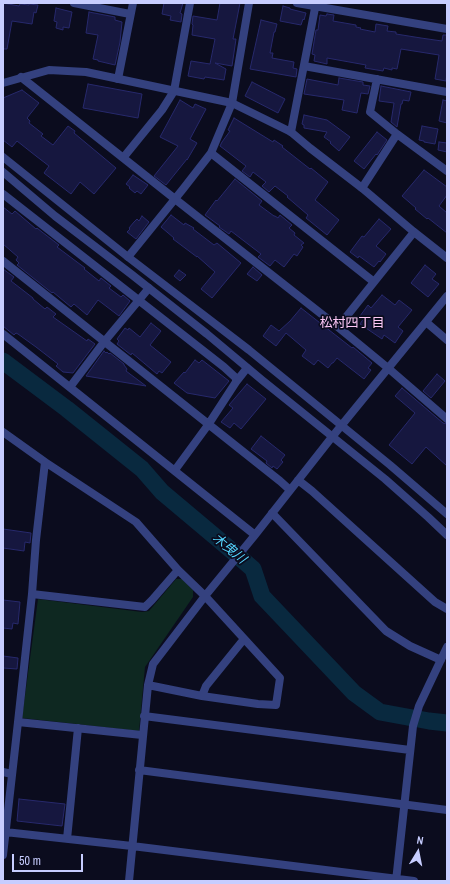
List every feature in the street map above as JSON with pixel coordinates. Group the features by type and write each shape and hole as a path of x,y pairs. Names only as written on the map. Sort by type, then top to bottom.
{"street":[{"path":"75,3 130,14"},
{"path":"118,79 133,3"},
{"path":"124,158 162,110 174,91 190,3"},
{"path":"128,257 210,153 232,103 249,3"},
{"path":"296,3 315,5 447,29"},
{"path":"291,132 315,5"},
{"path":"304,66 447,92"},
{"path":"3,82 49,70 86,72 232,103 291,132 447,258"},
{"path":"21,77 338,327 447,419"},
{"path":"377,80 370,112 447,171"},
{"path":"362,188 397,134"},
{"path":"210,153 374,282"},
{"path":"3,157 128,257 249,350 390,465 447,514"},
{"path":"3,172 55,216 207,334 385,479 447,535"},
{"path":"3,194 224,367 236,378 236,382"},
{"path":"338,327 414,232"},
{"path":"3,261 290,490"},
{"path":"70,387 104,342 149,288"},
{"path":"129,881 144,716 148,685 153,664 205,596 332,437 447,296"},
{"path":"426,322 447,340"},
{"path":"3,334 255,535"},
{"path":"175,470 247,368"},
{"path":"3,432 45,462 136,522 178,570 205,596 280,678 276,705 202,696 148,685"},
{"path":"3,855 45,462"},
{"path":"298,480 435,602 447,609"},
{"path":"272,513 386,631 410,646 441,660"},
{"path":"32,594 145,607 178,570"},
{"path":"202,696 206,686 244,639"},
{"path":"396,880 413,726 419,706 447,647"},
{"path":"144,716 410,750"},
{"path":"18,722 142,735"},
{"path":"67,839 78,728"},
{"path":"139,770 447,810"},
{"path":"3,772 12,774"},
{"path":"5,832 132,846 396,880 414,881"}],"green space":[{"path":"176,579 182,579 193,590 193,597 145,667 139,731 22,718 38,599 142,612 149,611"}],"building":[{"path":"3,3 19,6 20,4 38,5 36,13 34,12 32,24 12,21 7,49 3,49"},
{"path":"164,3 183,3 180,13 182,14 181,22 170,20 171,16 162,14"},
{"path":"220,3 240,3 233,39 236,39 232,66 215,63 226,69 224,80 205,77 204,79 188,76 191,61 210,64 215,39 192,35 193,16 217,20"},
{"path":"283,6 306,13 301,25 280,21"},
{"path":"56,8 72,12 69,28 63,27 63,30 56,28 57,22 54,21"},
{"path":"89,12 115,17 115,20 122,22 120,42 115,65 93,59 98,35 86,33"},
{"path":"327,14 334,15 333,21 356,25 356,27 361,28 360,29 375,32 376,24 388,26 387,31 396,32 396,34 421,38 442,41 443,35 447,35 446,81 435,79 439,55 401,49 397,69 392,68 392,70 384,68 383,71 365,68 366,65 327,58 327,64 314,61 315,55 312,54 320,15 326,16"},
{"path":"261,20 277,24 270,53 273,53 272,58 294,62 293,68 297,69 296,77 250,69"},
{"path":"339,78 363,82 363,85 370,86 368,94 361,93 357,113 342,110 344,100 304,94 307,79 338,85"},
{"path":"252,82 285,99 278,113 245,96"},
{"path":"88,84 142,94 138,118 83,108"},
{"path":"381,86 411,92 409,101 403,100 401,104 397,127 391,122 394,103 379,101"},
{"path":"22,90 39,103 27,118 30,121 29,123 43,134 41,136 53,145 68,126 75,131 74,133 116,168 94,194 80,182 71,194 44,173 49,166 17,141 12,147 3,140 3,98"},
{"path":"180,100 193,108 195,104 206,109 190,139 197,143 187,160 166,185 154,176 178,146 160,137"},
{"path":"443,100 447,101 447,123 439,121"},
{"path":"304,115 327,120 350,137 339,151 324,137 327,132 304,128 304,125 302,124"},
{"path":"234,118 273,142 274,140 283,146 282,147 328,182 315,200 339,220 327,235 306,218 308,215 275,186 269,192 262,186 266,182 253,172 250,177 242,171 246,166 220,146 230,131 228,130"},
{"path":"422,126 438,129 435,144 419,140"},
{"path":"377,132 387,140 377,155 376,154 364,169 354,161"},
{"path":"439,142 447,143 447,152 438,150"},
{"path":"424,170 447,187 447,195 439,206 447,213 447,233 428,218 427,219 402,196"},
{"path":"133,175 148,185 141,194 137,191 135,193 126,184"},
{"path":"235,179 262,201 259,205 278,218 280,215 292,225 289,228 295,233 294,235 304,243 301,245 303,247 297,256 294,254 284,267 275,260 270,266 258,257 261,254 231,231 229,234 205,215"},
{"path":"3,207 12,214 15,211 36,229 37,228 59,245 57,247 85,268 84,269 99,281 101,278 111,286 109,288 121,297 123,295 130,301 119,316 98,300 87,315 74,304 71,307 17,265 19,263 16,260 18,257 3,244"},
{"path":"171,215 184,225 185,223 194,228 193,229 214,245 217,243 241,263 212,298 201,289 215,272 197,256 173,239 174,238 161,227"},
{"path":"142,216 149,222 136,239 127,232 134,222 137,219 139,221"},
{"path":"379,219 391,229 376,246 386,254 374,267 359,256 358,258 350,252 362,236 364,237"},
{"path":"425,265 436,274 432,279 439,284 428,297 411,283"},
{"path":"253,267 262,275 257,281 247,274"},
{"path":"3,269 14,277 11,281 45,309 47,307 56,314 53,317 87,341 88,339 95,344 73,373 63,372 56,366 58,364 36,347 18,334 16,333 14,335 3,326"},
{"path":"179,270 186,275 180,281 174,276"},
{"path":"382,295 395,305 399,300 412,310 398,327 403,331 395,343 384,335 382,339 360,324 364,318 360,316 368,305 371,308"},
{"path":"301,308 372,363 368,368 371,370 364,379 337,358 328,368 318,360 314,365 302,356 306,350 286,333 276,346 263,336 271,325 279,331"},
{"path":"151,323 161,331 150,345 171,362 162,373 159,371 157,374 132,353 131,355 117,344 119,341 117,339 125,328 128,330 129,328 140,337"},
{"path":"104,351 109,354 110,353 124,364 127,369 126,371 146,386 86,376"},
{"path":"195,360 199,363 202,360 229,381 215,398 187,393 174,383 184,372 185,373"},
{"path":"437,374 445,381 431,398 423,391"},
{"path":"247,384 266,399 241,429 234,423 230,428 221,422 233,408 229,405"},
{"path":"402,388 443,423 447,424 447,466 426,447 412,464 389,445 415,413 395,396"},
{"path":"261,436 285,455 281,460 283,462 277,469 273,466 272,468 266,463 267,461 251,449"},
{"path":"3,529 31,533 30,543 25,542 24,551 3,548"},
{"path":"3,600 20,602 18,624 13,623 12,629 3,628"},
{"path":"3,656 18,658 17,669 3,668"},
{"path":"19,799 65,804 62,826 17,821"}],"waterway":[{"name":"木曳川","path":"3,361 67,409 142,469 162,492 253,569 262,596 354,693 380,712 447,723"}],"district":[{"name":"松村四丁目","path":"352,324"}]}
